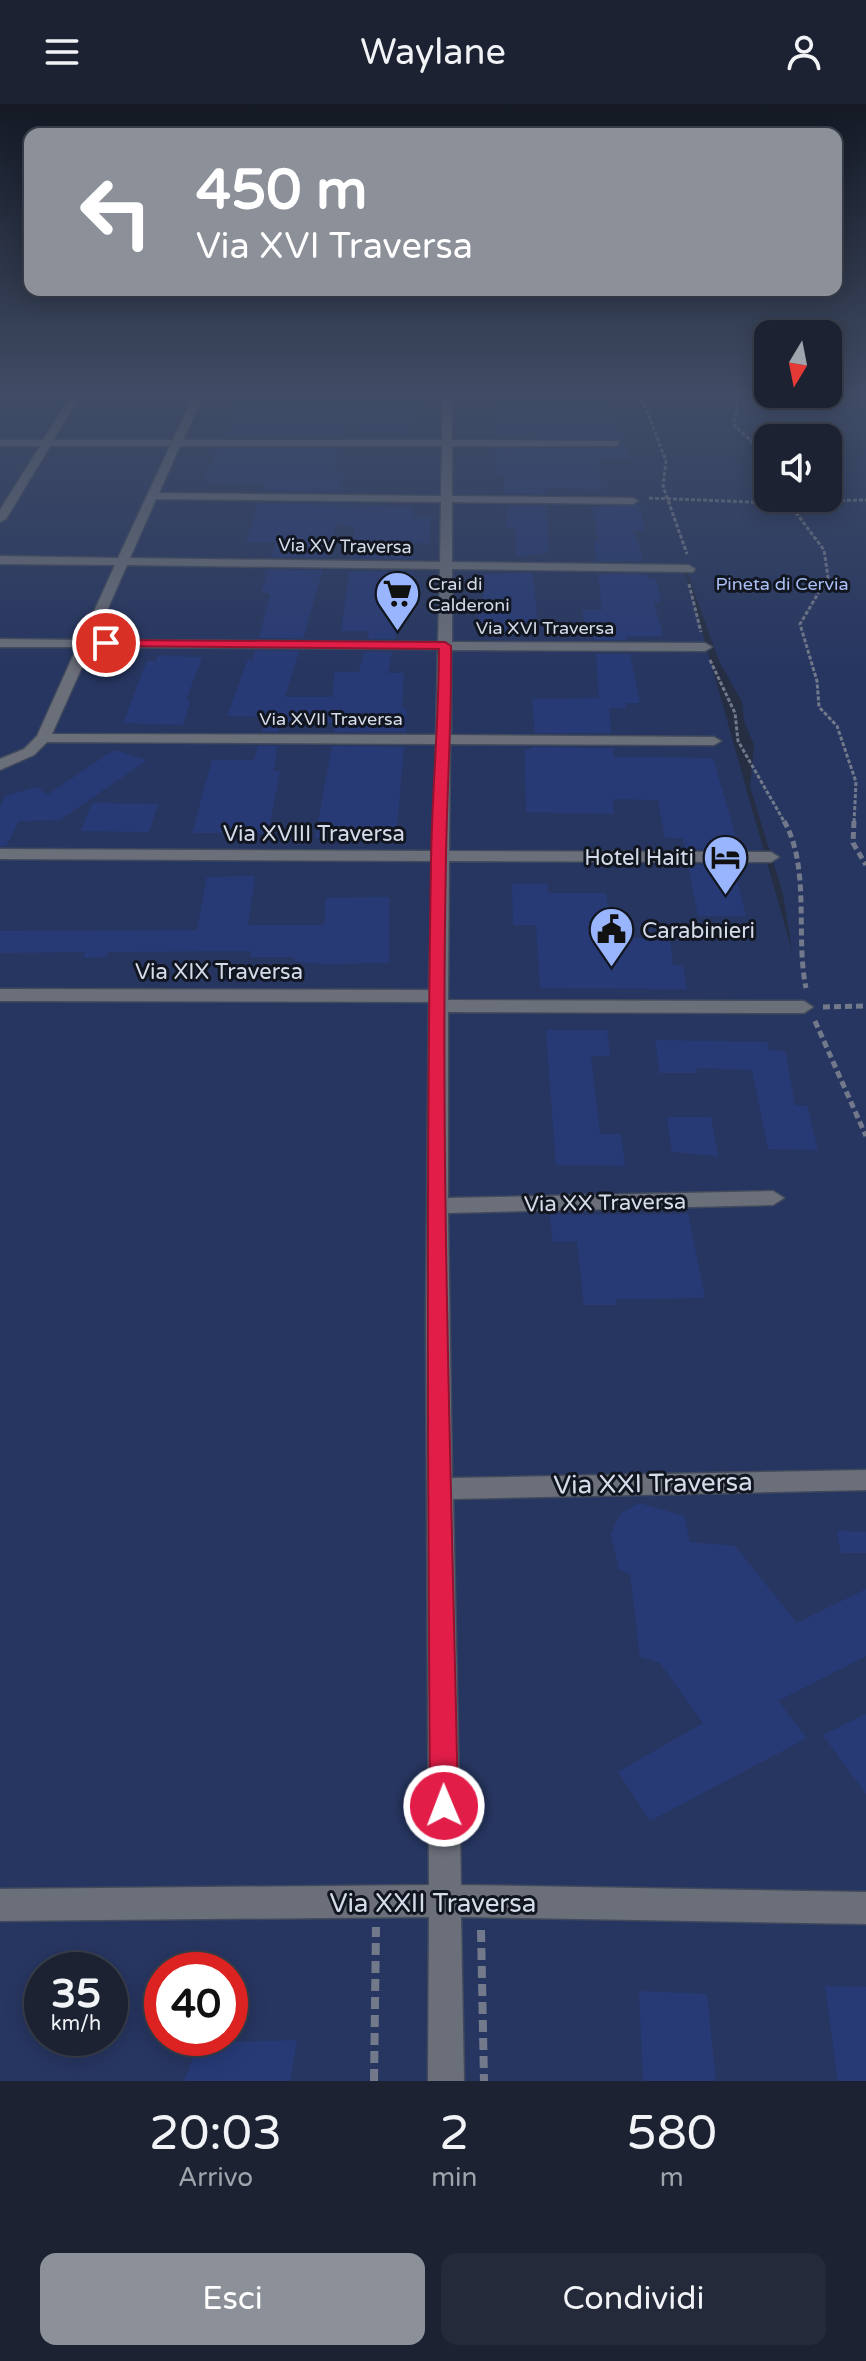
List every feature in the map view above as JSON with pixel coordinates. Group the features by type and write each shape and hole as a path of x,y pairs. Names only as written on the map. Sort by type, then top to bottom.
{"street":[{"path":"0,519 19,487"},
{"path":"0,765 29,752 43,738 157,487"},
{"path":"446,2081 437,1206 438,856 445,740 447,487"},
{"path":"153,496 633,501"},
{"name":"Via XV Traversa","path":"0,560 689,569"},
{"name":"Via XVI Traversa","path":"0,643 705,647"},
{"name":"Via XVII Traversa","path":"43,738 714,741"},
{"name":"Via XVIII Traversa","path":"0,854 771,857"},
{"name":"Via XIX Traversa","path":"0,995 809,1006"},
{"name":"Via XX Traversa","path":"437,1206 773,1198"},
{"name":"Via XXI Traversa","path":"440,1489 657,1482 866,1480"},
{"name":"Via XXII Traversa","path":"0,1905 446,1901 866,1908"}],"path":[{"path":"666,487 666,496 690,560 689,591 705,647 735,713 738,741 791,834 801,895 799,954 809,1006 866,1136"},
{"path":"666,496 754,500"},
{"path":"842,500 866,500"},
{"path":"795,512 824,550 828,577 800,624 817,681 819,707 837,726 856,782 853,843 866,865"},
{"path":"809,1006 866,1006"},
{"path":"374,2081 377,1902"},
{"path":"481,1902 484,2081"}],"green space":[{"name":"Pineta di Cervia","path":"0,487 754,487 754,512 842,512 842,487 866,487 866,2081 0,2081","holes":["680,553 719,661 742,702 744,721 754,745 750,787 783,894 792,951"]}],"building":[{"path":"263,487 342,487 342,492 261,491"},
{"path":"503,487 602,487 602,490 546,488 546,494 507,494"},
{"path":"258,503 414,507 413,517 431,517 429,543 414,543 413,559 351,558 355,528 337,524 327,558 272,557 276,542 246,542"},
{"path":"640,504 645,531 634,530 643,561 596,561 594,540 599,540 591,507"},
{"path":"507,506 547,506 548,553 517,556 515,527 506,527"},
{"path":"268,570 323,570 303,638 259,638 270,593 261,593"},
{"path":"349,571 413,572 412,599 403,599 395,639 368,639 369,631 341,631"},
{"path":"533,573 538,626 513,626 514,632 478,632 478,609 484,609 482,575"},
{"path":"598,574 647,574 648,579 656,579 661,602 654,602 663,636 594,640 594,636 586,636 582,610 602,610"},
{"path":"255,651 299,651 285,697 332,697 335,672 359,672 364,652 392,652 388,673 404,673 402,708 407,709 405,732 334,732 336,723 279,722 278,732 262,732 266,717 227,716 248,659 253,660"},
{"path":"596,654 630,654 640,703 625,703 626,708 609,708 611,733 535,733 532,699 599,698"},
{"path":"158,656 202,657 186,700 190,701 183,725 123,723 147,661 156,661"},
{"path":"258,746 277,746 274,771 280,771 268,833 192,833 212,760 254,760"},
{"path":"332,746 404,747 396,839 315,838"},
{"path":"535,747 613,748 614,757 713,758 736,838 727,838 729,849 685,849 683,838 665,838 658,800 613,799 614,814 526,812 525,750"},
{"path":"114,750 147,760 60,820 19,821 6,846 0,846 0,807 5,796 37,787 47,795"},
{"path":"92,803 158,804 149,832 81,831"},
{"path":"688,865 733,865 746,916 698,916"},
{"path":"255,876 248,925 324,925 326,898 389,897 389,963 321,964 294,961 295,957 250,957 251,951 108,952 107,957 84,958 85,952 0,953 0,931 197,930 207,877"},
{"path":"512,884 548,884 548,893 606,893 612,937 670,939 673,965 683,965 687,989 540,988 536,925 513,925"},
{"path":"546,1030 607,1030 610,1056 591,1056 600,1134 621,1134 625,1166 556,1165"},
{"path":"655,1040 767,1042 769,1050 785,1051 795,1105 807,1106 818,1150 768,1149 752,1070 696,1068 697,1073 660,1073"},
{"path":"667,1117 711,1117 718,1156 672,1152"},
{"path":"688,1214 705,1298 616,1299 616,1305 584,1305 577,1241 553,1242 550,1215"},
{"path":"639,1503 684,1516 690,1542 735,1546 797,1623 866,1589 866,1656 778,1701 807,1738 650,1821 618,1772 703,1723 660,1663 640,1657 630,1574 619,1570 611,1534 620,1514"},
{"path":"837,1531 866,1532 866,1553 841,1553"},
{"path":"866,1714 866,1794 823,1735"},
{"path":"825,1986 866,1987 866,2081 838,2081"},
{"path":"639,1991 707,1994 716,2081 643,2081"},
{"path":"297,2040 290,2081 184,2081 194,2056 248,2056 248,2042"}],"place":[{"name":"Crai di Calderoni","path":"397,633"},
{"name":"Hotel Haiti","path":"725,896"},
{"name":"Carabinieri","path":"611,969"}],"route":[{"path":"106,643 445,646 445,740 438,856 437,1206 444,1806"}]}
